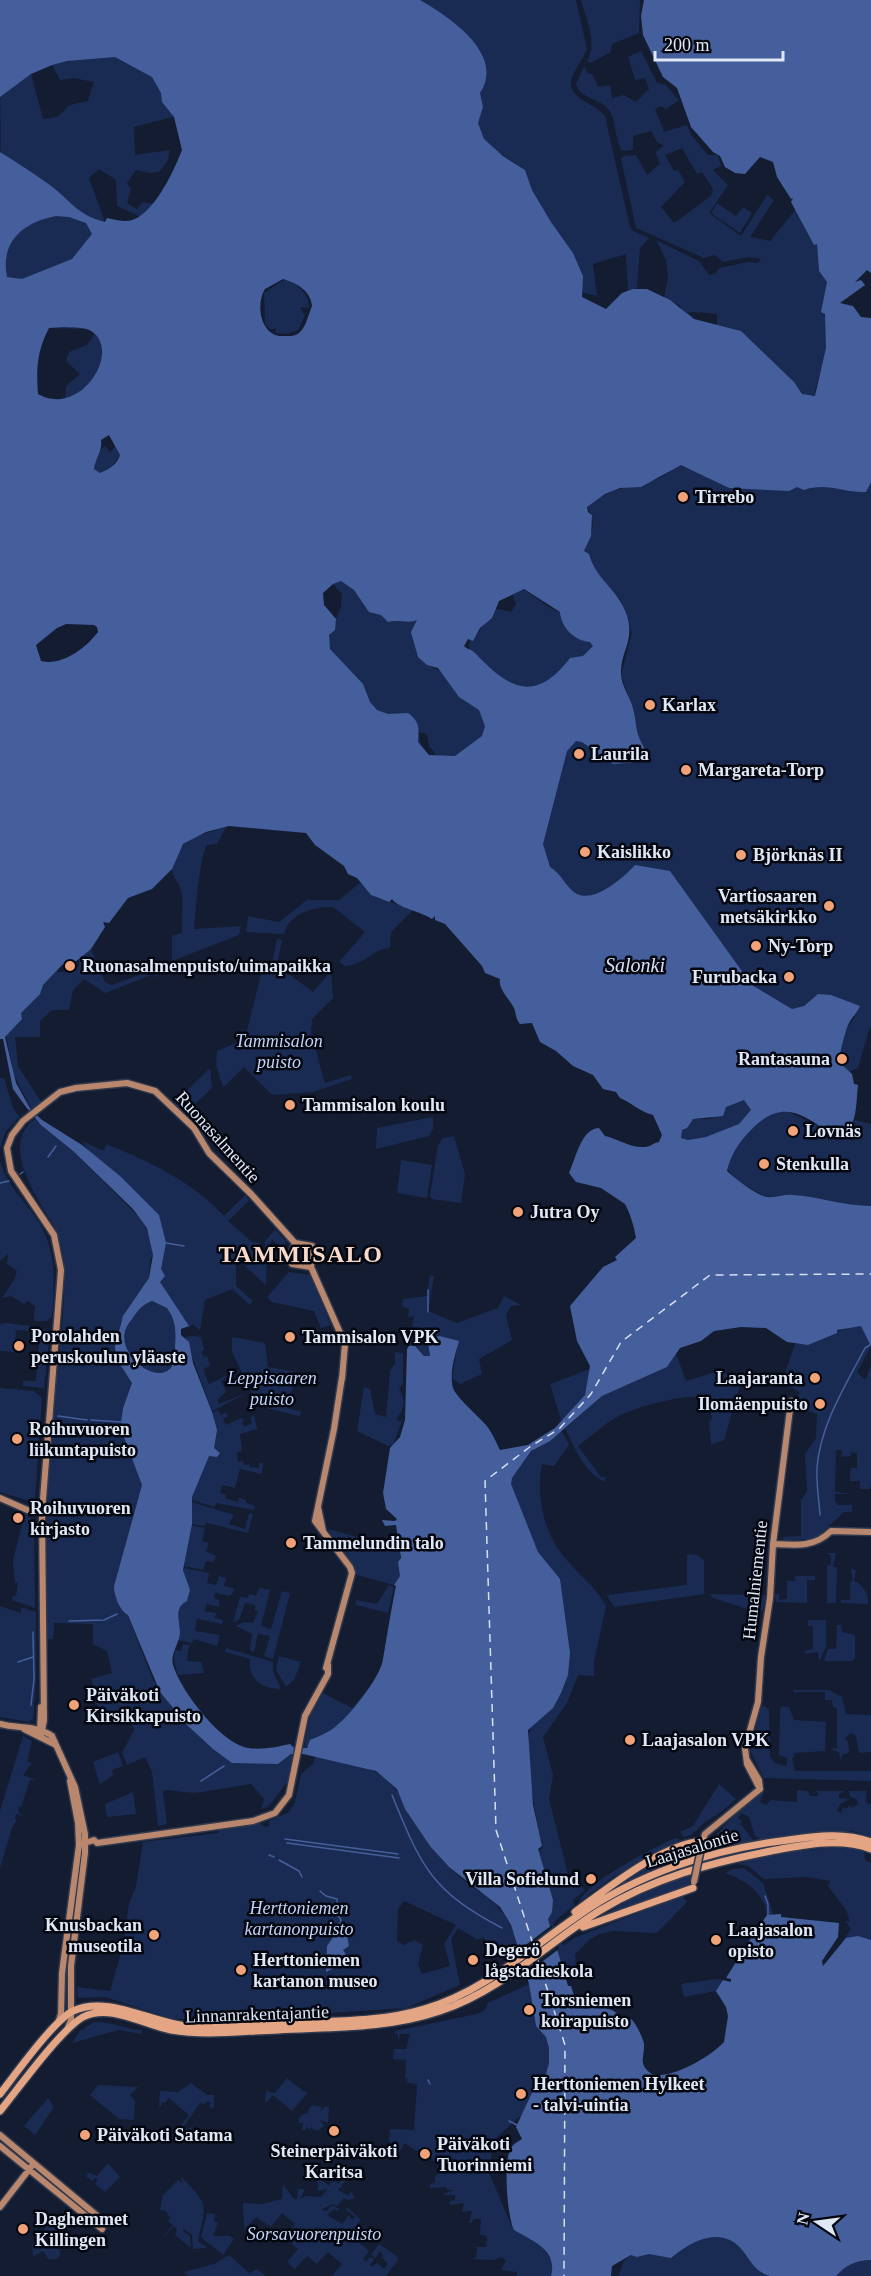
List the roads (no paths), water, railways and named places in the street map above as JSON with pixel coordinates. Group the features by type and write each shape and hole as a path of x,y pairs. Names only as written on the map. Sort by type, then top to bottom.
{"main road":[{"name":"Laajasalontie","path":"540,1944 595,1904 628,1886 709,1855 811,1837 844,1835 871,1842"},
{"path":"557,1931 573,1914 619,1881 675,1849 703,1842"},
{"name":"Laajasalontie","path":"543,1952 631,1893 713,1863 813,1845 851,1842 871,1849"},
{"path":"560,1939 591,1922 693,1885"},
{"name":"Linnanrakentajantie","path":"84,2016 98,2012 111,2013 161,2028 200,2033 377,2025 426,2015 455,2006 486,1991 540,1944"},
{"name":"Linnanrakentajantie","path":"70,2014 88,2006 104,2005 163,2023 197,2027 389,2016 422,2010 452,2000 543,1952"},
{"path":"0,2094 58,2024 70,2014"},
{"path":"0,2111 67,2031 84,2016"}],"street":[{"name":"Ruonasalmentie","path":"42,1512 60,1258 48,1223 11,1171 7,1153 12,1135 29,1116 67,1089 127,1083 151,1089 194,1128 209,1153 251,1194 295,1243 313,1247 311,1267"},
{"path":"83,1845 254,1821 275,1813 289,1795 305,1716 325,1677 351,1570 323,1531 318,1507 340,1393 344,1351 311,1267 292,1264 291,1258 295,1243"},
{"name":"Humalniementie","path":"703,1842 758,1787 759,1780 747,1760 745,1743 757,1710 761,1657 769,1607 773,1544 791,1401"},
{"path":"0,1498 27,1509 32,1508 42,1512 41,1732"},
{"path":"773,1544 810,1545 820,1541 831,1531 871,1532"},
{"path":"0,1724 52,1736 80,1803 83,1845 70,1966 70,2014 67,2031"},
{"path":"693,1885 703,1842"},
{"path":"58,2024 62,2007 62,1973 83,1845"},
{"path":"62,2007 70,2014 84,2016"},
{"path":"0,2135 105,2227 0,2146"},
{"path":"0,2207 33,2163"}],"water":[{"name":"Salonki","path":"0,0 420,0 458,26 480,51 486,64 486,78 480,93 483,107 478,123 484,139 503,156 525,170 532,190 573,253 583,276 582,297 606,309 622,293 633,289 647,289 670,300 694,319 741,331 794,382 802,394 815,396 826,348 825,314 821,312 827,282 819,271 817,244 814,245 791,202 793,198 791,199 777,177 773,162 760,157 745,174 735,173 725,167 720,156 713,152 691,127 677,88 663,77 643,35 641,16 644,0 871,0 871,273 867,270 855,282 861,280 865,285 840,303 853,306 861,317 871,318 871,482 866,492 827,487 804,490 797,487 789,491 729,488 681,465 641,487 620,488 605,494 587,507 588,512 592,515 591,536 584,551 589,554 596,571 619,599 627,616 629,633 621,666 621,678 632,705 637,731 645,749 639,762 613,764 582,742 576,741 567,751 543,844 550,867 573,891 584,896 609,887 635,865 670,871 752,985 792,1009 804,1006 818,994 831,995 860,1006 848,1026 839,1062 852,1074 854,1084 858,1085 856,1111 849,1128 845,1132 836,1134 794,1113 781,1112 766,1117 746,1135 733,1155 727,1171 746,1186 766,1197 793,1195 851,1205 871,1206 871,1346 861,1326 837,1330 837,1333 808,1345 787,1342 766,1328 741,1327 714,1331 701,1341 680,1348 667,1367 602,1396 550,1441 531,1451 512,1478 511,1484 538,1552 560,1579 570,1653 568,1675 553,1708 528,1730 533,1805 542,1846 538,1849 553,1900 552,1912 548,1919 568,1986 571,1986 575,1999 587,2005 611,2010 624,2020 631,2019 643,2041 643,2064 647,2070 652,2074 670,2074 691,2066 724,2042 728,2016 726,2007 716,1991 723,1980 731,1982 731,1979 726,1978 741,1954 752,1954 746,1949 747,1944 767,1915 781,1914 781,1917 839,1923 838,1937 822,1961 823,1966 846,1938 858,1936 871,1940 871,2260 852,2264 836,2276 766,2275 756,2268 738,2245 719,2237 698,2241 671,2258 649,2254 637,2257 631,2255 612,2266 611,2276 551,2276 551,2259 547,2252 514,2230 509,2213 507,2165 509,2155 512,2146 522,2139 516,2127 536,2084 546,2074 549,2048 546,2037 536,2026 529,1984 511,1925 500,1907 449,1867 430,1846 405,1809 397,1789 376,1771 303,1754 291,1754 278,1764 232,1763 213,1749 188,1726 160,1692 128,1615 116,1599 114,1586 142,1485 123,1435 121,1422 123,1408 132,1383 116,1358 115,1346 123,1316 149,1278 153,1255 147,1228 133,1209 73,1151 41,1125 13,1089 3,1039 0,1039 0,152 47,183 80,211 105,222 107,218 126,221 135,219 144,213 160,193 182,150 174,117 162,102 161,93 152,77 115,57 67,61 52,65 31,74 0,97","holes":["56,216 69,217 86,223 92,234 72,259 22,279 7,277 7,253 11,243 25,228","283,279 302,288 309,296 312,306 300,332 282,336 269,331 260,311 265,289","49,328 81,328 92,331 101,344 102,356 98,369 80,391 67,398 53,399 38,394 38,360","109,435 120,455 115,464 100,473 94,469 101,440","341,581 354,590 369,612 381,615 388,622 417,620 411,632 418,657 427,665 438,668 459,697 479,710 485,726 482,736 455,756 429,755 418,742 418,726 412,716 408,713 388,714 377,710 370,702 363,684 330,649 329,635 335,630 336,619 324,605 323,593 333,584","524,589 560,612 563,623 570,633 590,642 593,646 583,656 570,658 545,682 534,686 522,686 511,683 499,675 464,646 468,639 473,641 480,628 492,618 499,601","66,624 97,627 98,632 87,644 65,659 41,661 36,645 57,628","229,826 306,833 315,845 344,866 348,874 357,878 371,895 389,902 392,899 399,905 432,919 435,916 435,920 445,924 482,966 485,973 500,979 502,990 514,1008 520,1024 532,1023 540,1042 556,1051 573,1066 593,1075 603,1089 616,1092 620,1098 653,1115 662,1135 659,1142 647,1147 639,1147 605,1136 599,1128 593,1130 583,1139 569,1173 576,1182 601,1188 625,1204 636,1238 615,1257 617,1260 603,1267 570,1306 577,1341 590,1366 585,1395 555,1428 528,1445 500,1450 488,1428 453,1388 452,1370 459,1341 440,1336 433,1337 426,1328 430,1356 424,1356 415,1346 409,1346 407,1349 405,1420 400,1437 390,1448 383,1493 386,1509 397,1519 395,1521 382,1520 385,1526 396,1525 401,1558 398,1562 400,1576 394,1585 396,1586 381,1667 370,1687 354,1708 338,1725 310,1740 307,1748 294,1748 290,1744 255,1749 234,1742 202,1713 177,1676 173,1657 180,1633 178,1615 180,1607 187,1601 190,1590 183,1570 192,1524 192,1497 209,1456 217,1457 220,1453 214,1448 217,1430 193,1363 189,1342 181,1335 181,1329 189,1326 160,1282 165,1276 161,1269 166,1243 159,1215 120,1176 82,1145 42,1120 31,1110 16,1083 5,1037 22,1019 21,1013 40,994 43,985 62,965 75,962 91,949 105,927 103,922 109,923 128,898 152,889 172,869 183,844 206,832","744,1100 751,1110 739,1124 706,1137 688,1140 681,1138 682,1130 687,1128 693,1119 723,1116 726,1107","152,1301 167,1308 173,1319 175,1352 172,1366 165,1372 154,1372 143,1368 126,1348 124,1335 129,1323 141,1308"]},
{"path":"334,1936 347,1936 349,1946 343,1950 347,1956 343,1960 340,1957 340,1965 326,1972 327,1946"}],"waterway":[{"path":"48,1157 56,1146"},
{"path":"0,1183 9,1181"},
{"path":"166,1243 184,1246"},
{"path":"428,1290 428,1312"},
{"path":"820,1515 817,1468 823,1436 842,1391 865,1348 870,1345"},
{"path":"58,1416 87,1420"},
{"path":"91,1420 121,1422"},
{"path":"69,1621 104,1620 117,1614"},
{"path":"31,1705 34,1679 33,1632"},
{"path":"18,1662 33,1657"},
{"path":"201,1781 224,1766"},
{"path":"392,1795 411,1841 431,1874 459,1902 502,1928"},
{"path":"285,1839 398,1854"},
{"path":"287,1843 399,1858"},
{"path":"269,1855 274,1857"},
{"path":"279,1860 299,1871 302,1877"},
{"path":"320,1891 326,1896 337,1899 338,1915 341,1920 337,1937"},
{"path":"765,1896 768,1915"},
{"path":"428,2080 430,2084"},
{"path":"509,2121 517,2125"}],"place":[{"name":"Tirrebo","path":"683,497"},
{"name":"Karlax","path":"650,705"},
{"name":"Laurila","path":"579,754"},
{"name":"Margareta-Torp","path":"686,770"},
{"name":"Kaislikko","path":"585,852"},
{"name":"Björknäs II","path":"741,855"},
{"name":"Vartiosaaren metsäkirkko","path":"829,906"},
{"name":"Ny-Torp","path":"756,946"},
{"name":"Ruonasalmenpuisto/uimapaikka","path":"70,966"},
{"name":"Furubacka","path":"789,977"},
{"name":"Rantasauna","path":"842,1059"},
{"name":"Tammisalon koulu","path":"290,1105"},
{"name":"Lovnäs","path":"793,1131"},
{"name":"Stenkulla","path":"764,1164"},
{"name":"Jutra Oy","path":"518,1212"},
{"name":"Tammisalon VPK","path":"290,1337"},
{"name":"Porolahden peruskoulun yläaste","path":"19,1346"},
{"name":"Laajaranta","path":"815,1378"},
{"name":"Ilomäenpuisto","path":"820,1404"},
{"name":"Roihuvuoren liikuntapuisto","path":"17,1439"},
{"name":"Roihuvuoren kirjasto","path":"18,1518"},
{"name":"Tammelundin talo","path":"291,1543"},
{"name":"Päiväkoti Kirsikkapuisto","path":"74,1705"},
{"name":"Laajasalon VPK","path":"630,1740"},
{"name":"Villa Sofielund","path":"591,1879"},
{"name":"Knusbackan museotila","path":"154,1935"},
{"name":"Laajasalon opisto","path":"716,1940"},
{"name":"Degerö lågstadieskola","path":"473,1960"},
{"name":"Herttoniemen kartanon museo","path":"241,1970"},
{"name":"Torsniemen koirapuisto","path":"529,2010"},
{"name":"Herttoniemen Hylkeet - talvi-uintia","path":"521,2094"},
{"name":"Steinerpäiväkoti Karitsa","path":"334,2131"},
{"name":"Päiväkoti Satama","path":"85,2135"},
{"name":"Päiväkoti Tuorinniemi","path":"425,2154"},
{"name":"Daghemmet Killingen","path":"23,2229"}],"district":[{"name":"TAMMISALO","path":"301,1254"}],"park label":[{"name":"Tammisalon puisto","path":"279,1051"},
{"name":"Leppisaaren puisto","path":"272,1388"},
{"name":"Herttoniemen kartanonpuisto","path":"299,1918"},
{"name":"Sorsavuorenpuisto","path":"314,2234"}]}
